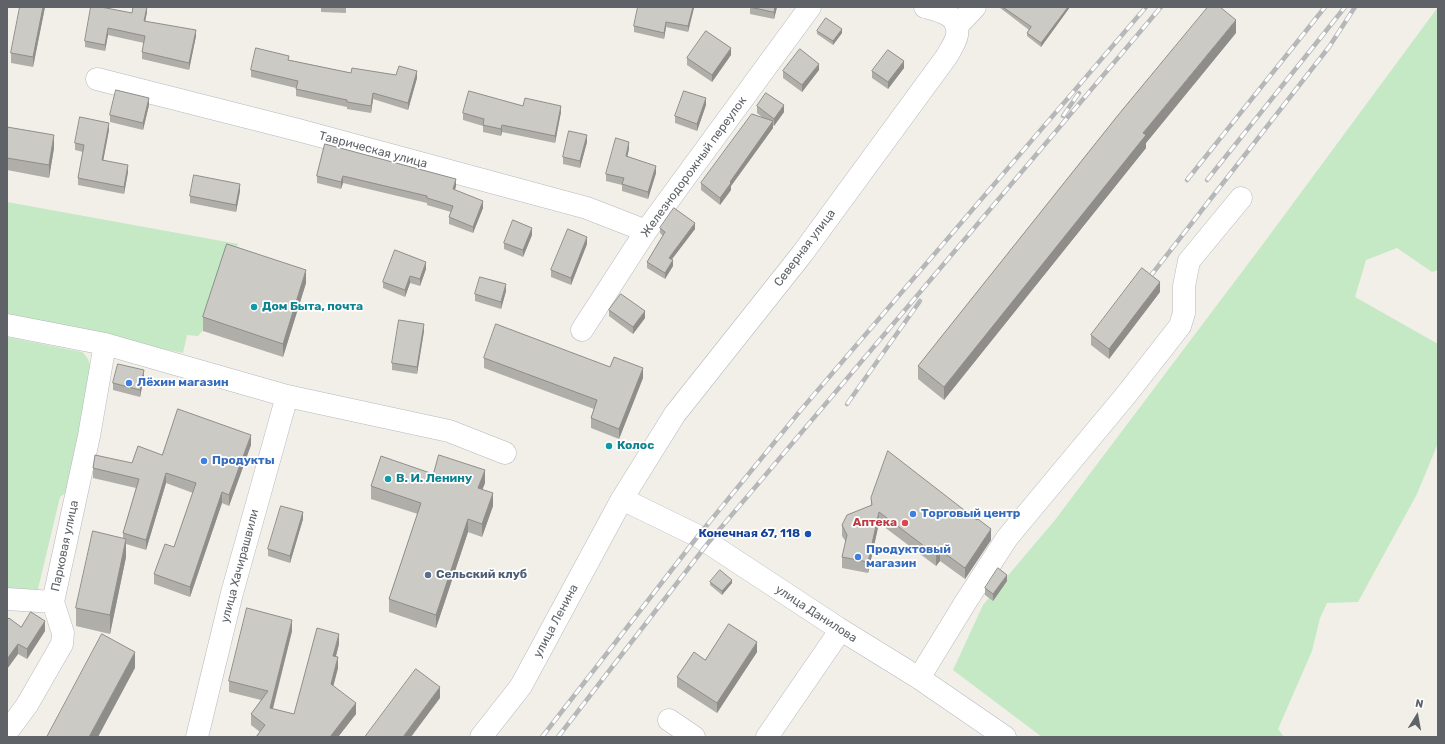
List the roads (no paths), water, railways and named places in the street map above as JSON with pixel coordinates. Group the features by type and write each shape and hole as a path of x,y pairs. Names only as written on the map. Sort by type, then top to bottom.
{"street":[{"name":"Железнодорожный переулок","path":"582,330 646,231 810,7"},
{"path":"925,7 943,11 952,17 957,26 975,7"},
{"name":"Северная улица","path":"622,499 675,414 802,254 947,56 957,37 957,26"},
{"name":"Таврическая улица","path":"97,79 298,130 580,206 646,231"},
{"path":"919,678 1007,538 1126,395 1180,326 1184,313 1184,286 1189,261 1241,198"},
{"path":"7,325 105,344 287,396 449,431 505,453"},
{"name":"Парковая улица","path":"7,732 27,705 62,644 63,633 53,602 89,436 105,344"},
{"name":"улица Хачирашвили","path":"197,737 232,593 287,396"},
{"name":"улица Данилова","path":"622,499 698,536 838,628 919,678 1005,737"},
{"name":"улица Ленина","path":"481,737 521,686 622,499"},
{"path":"7,599 53,602"},
{"path":"767,737 835,638 838,628"},
{"path":"668,720 694,737"}],"railway":[{"path":"542,737 698,536 800,411 1146,7"},
{"path":"558,737 708,543 1161,7"},
{"path":"1187,180 1325,7"},
{"path":"1207,180 1345,7"},
{"path":"1149,278 1329,47 1355,7"},
{"path":"1063,116 1079,93"},
{"path":"847,404 920,301"}],"place":[{"name":"Дом Быта, почта","path":"254,307"},
{"name":"Лёхин магазин","path":"129,383"},
{"name":"Колос","path":"609,446"},
{"name":"Продукты","path":"204,461"},
{"name":"В. И. Ленину","path":"388,479"},
{"name":"Торговый центр","path":"913,514"},
{"name":"Аптека","path":"905,523"},
{"name":"Конечная 67, 118","path":"808,534"},
{"name":"Продуктовый магазин","path":"858,557"},
{"name":"Сельский клуб","path":"428,575"}]}
